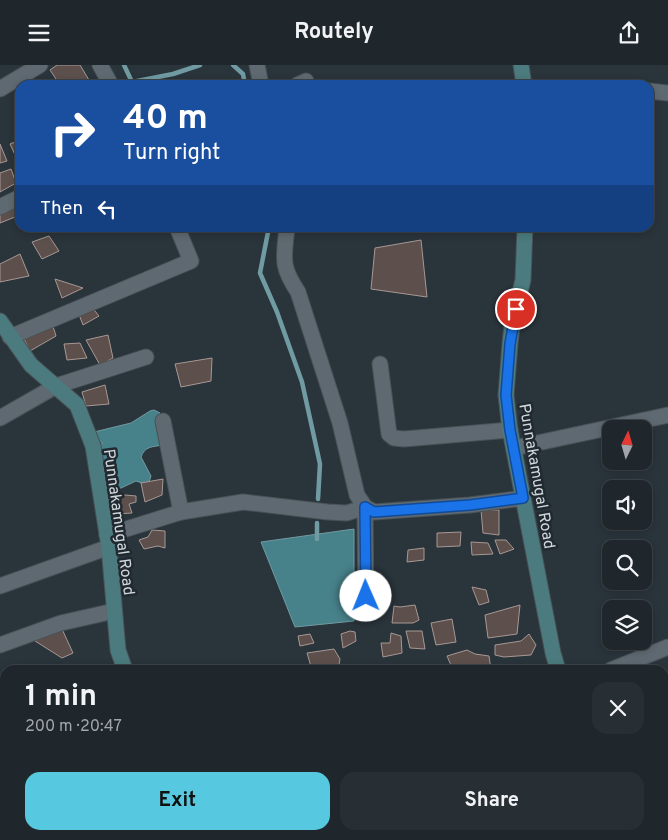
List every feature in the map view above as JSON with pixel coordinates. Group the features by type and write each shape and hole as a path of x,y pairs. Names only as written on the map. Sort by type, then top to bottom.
{"street":[{"path":"0,89 40,65"},
{"path":"100,65 108,80"},
{"path":"257,65 260,80"},
{"path":"521,65 523,80"},
{"path":"654,92 668,93"},
{"path":"0,207 15,200"},
{"path":"10,337 191,261 179,232"},
{"path":"287,232 284,264 289,279 298,292 340,423 358,495 365,507 366,614"},
{"name":"Punnakamugal Road","path":"525,232 522,280 512,325 506,395 510,430 557,665"},
{"name":"Punnakamugal Road","path":"0,321 31,365 77,405 93,446 108,541 118,651 123,665"},
{"path":"0,418 56,386 146,357"},
{"path":"380,364 389,434 394,438 418,439 510,430"},
{"path":"514,449 668,415"},
{"path":"164,421 180,512"},
{"path":"0,586 180,512 243,502 347,513 365,507 374,512 470,505 523,498"},
{"path":"0,645 60,623 114,611"},
{"path":"623,665 668,647"}],"water":[{"path":"154,410 160,413 156,418 163,445 147,449 141,457 151,476 149,482 142,483 136,481 121,488 112,489 100,470 96,447 103,443 95,438 94,432 131,423"},
{"path":"354,529 354,621 295,627 261,542"}],"building":[{"path":"57,65 80,65 89,80 57,80 50,70"},
{"path":"15,142 15,155 10,144"},
{"path":"0,144 7,161 0,163"},
{"path":"11,169 15,184 0,192 0,173"},
{"path":"15,204 15,217 0,223 0,211"},
{"path":"49,236 59,251 42,259 32,242"},
{"path":"421,240 427,297 371,289 375,248"},
{"path":"20,254 29,276 0,282 0,264"},
{"path":"55,279 83,288 62,298"},
{"path":"91,306 99,316 83,325 78,312"},
{"path":"52,323 56,336 30,351 23,337"},
{"path":"108,335 113,358 100,365 86,340"},
{"path":"80,343 87,358 67,360 64,344"},
{"path":"212,358 211,381 181,387 175,364"},
{"path":"105,385 109,404 86,406 82,392"},
{"path":"163,479 162,495 145,502 141,483"},
{"path":"125,495 136,496 136,502 129,504 132,513 115,514 113,501"},
{"path":"481,510 499,510 499,535 483,533"},
{"path":"152,530 165,531 165,548 158,546 144,549 139,540 148,537"},
{"path":"461,532 460,546 437,547 437,533"},
{"path":"495,540 506,540 514,549 500,554"},
{"path":"471,542 488,543 493,554 472,555"},
{"path":"424,548 424,560 407,562 408,550"},
{"path":"472,587 486,590 489,602 479,605"},
{"path":"415,605 419,620 413,623 392,623 394,606"},
{"path":"520,605 517,634 488,638 485,615"},
{"path":"452,619 456,642 436,645 431,623"},
{"path":"62,629 73,653 62,658 35,641"},
{"path":"350,631 355,632 356,641 343,648 341,634"},
{"path":"406,631 422,631 425,649 410,648"},
{"path":"391,633 401,636 402,653 383,657 381,643 390,643"},
{"path":"310,634 314,643 300,646 298,636"},
{"path":"529,634 536,645 531,655 504,657 495,655 495,645 521,641"},
{"path":"334,649 340,659 339,665 311,665 307,653"},
{"path":"467,650 475,654 489,656 490,665 451,665 447,656"}],"waterway":[{"path":"124,65 131,80"},
{"path":"142,80 173,74 200,65"},
{"path":"233,65 243,74 244,80"},
{"path":"268,232 260,273 277,312 302,382 320,464 318,499"},
{"path":"317,523 317,539"}],"route":[{"path":"366,596 365,507 374,512 470,505 523,498 510,430 506,395 512,325 516,309"}]}
